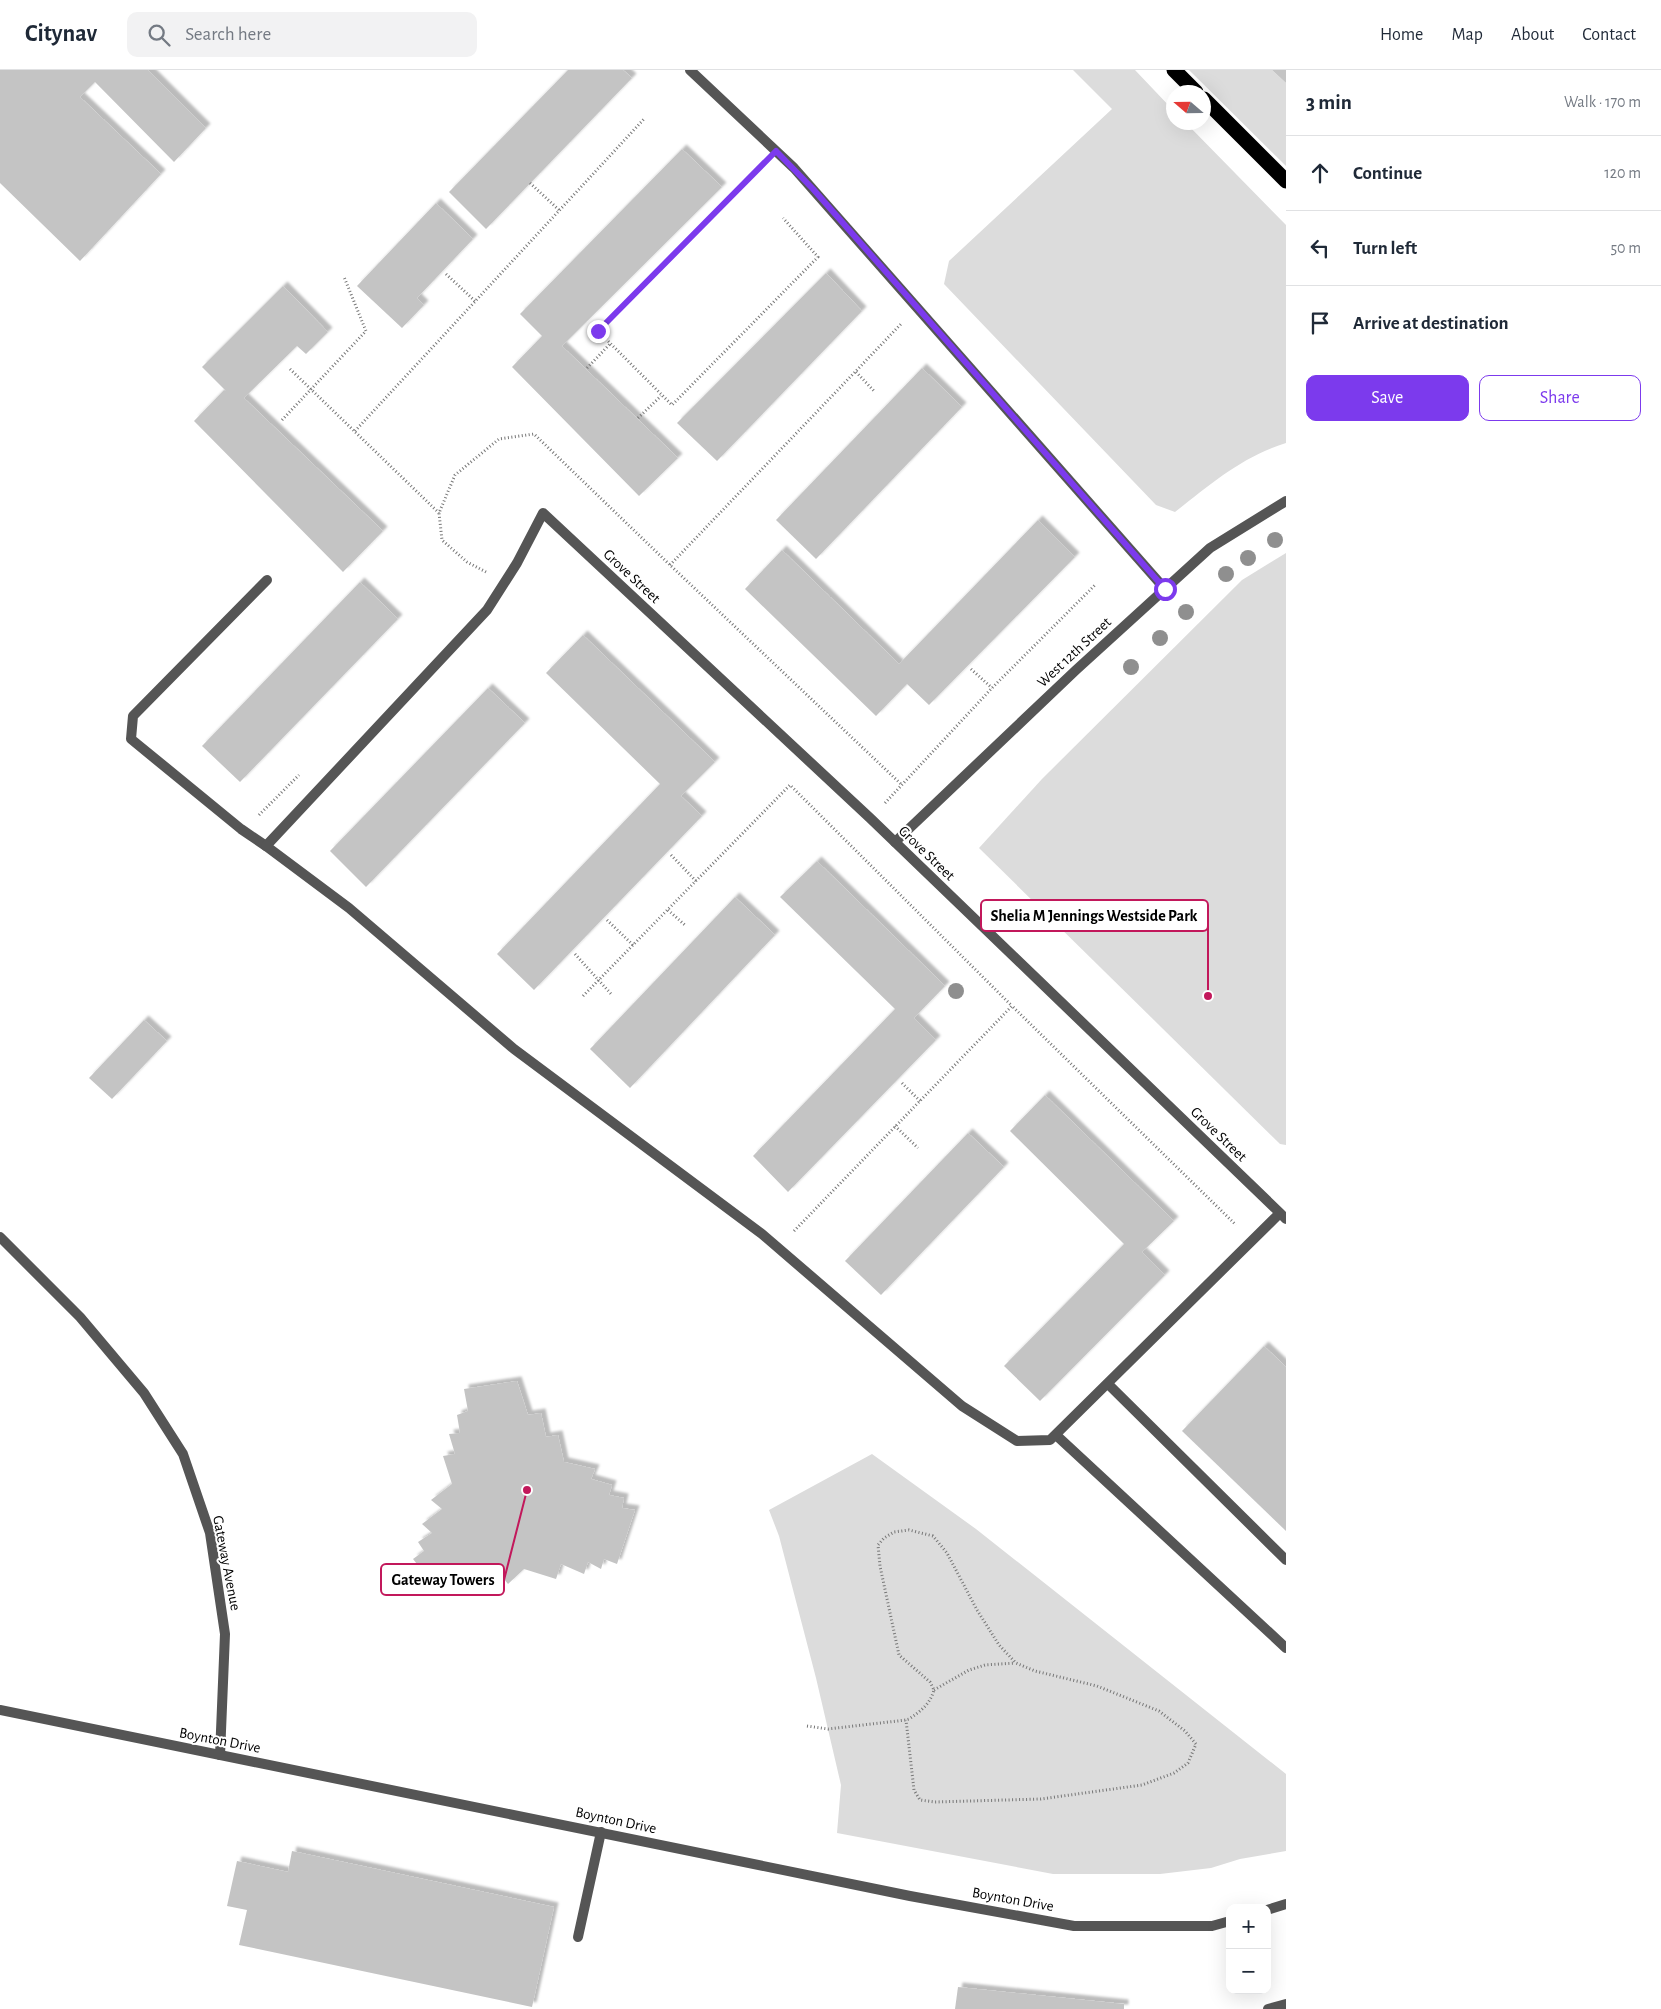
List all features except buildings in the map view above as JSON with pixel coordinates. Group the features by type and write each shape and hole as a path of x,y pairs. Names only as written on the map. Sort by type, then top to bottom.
{"highway":[{"path":"1174,70 1189,85"},
{"path":"1211,106 1286,181"}],"street":[{"path":"690,70 776,151 813,189 1165,589"},
{"name":"West 12th Street","path":"894,842 1076,670 1210,548 1286,501"},
{"name":"Grove Street","path":"266,846 487,610 517,563 543,513 870,818 1283,1216"},
{"path":"267,580 133,716 131,739 241,829 349,908 514,1049 762,1234 962,1406 1017,1441 1050,1440 1056,1435 1253,1242 1283,1216"},
{"name":"Gateway Avenue","path":"0,1237 86,1324 144,1393 183,1454 210,1533 225,1634 220,1755"},
{"path":"1108,1384 1286,1560"},
{"path":"1056,1435 1286,1648"},
{"name":"Boynton Drive","path":"0,1710 910,1896 1074,1926 1212,1926 1226,1922"},
{"path":"578,1937 600,1832"},
{"path":"1271,1909 1286,1904"},
{"path":"1268,2009 1286,2004"}],"path":[{"path":"355,431 644,119"},
{"path":"776,151 598,331 672,406 818,257 784,218"},
{"path":"530,184 559,210"},
{"path":"446,274 475,301"},
{"path":"282,420 366,331 344,277"},
{"path":"670,565 902,323"},
{"path":"587,368 610,344"},
{"path":"290,369 312,388 439,513"},
{"path":"856,372 875,392"},
{"path":"638,418 661,396"},
{"path":"489,573 467,562 442,540 439,513 455,475 499,439 534,434 902,785"},
{"path":"870,818 992,688 1096,584"},
{"path":"971,669 992,688"},
{"path":"241,829 261,813 302,771"},
{"path":"583,996 790,785 1253,1242"},
{"path":"671,855 696,880"},
{"path":"668,910 686,926"},
{"path":"607,920 634,946"},
{"path":"575,954 612,995"},
{"path":"794,1231 1012,1006"},
{"path":"902,1083 920,1100"},
{"path":"895,1126 918,1148"},
{"path":"906,1720 914,1790 920,1800 935,1802 1050,1798 1142,1785 1174,1773 1188,1763 1196,1744 1185,1731 1159,1711 1097,1686 1035,1671 1016,1663 999,1645 947,1553 933,1536 909,1530 894,1532 884,1538 878,1545 880,1566 899,1655 930,1682 934,1690"},
{"path":"807,1726 828,1728 909,1720 927,1706 934,1690 969,1670 985,1665 1016,1663"}],"shaded area":[{"path":"1073,70 1135,70 1166,103 1166,130 1193,130 1286,225 1286,443 1255,455 1241,463 1175,512 1156,505 944,284 949,261 1112,109"},
{"path":"1189,70 1272,70 1286,83 1286,166 1211,92 1211,85 1204,85"},
{"path":"1286,553 1286,1145 1280,1144 979,848 1042,779 1242,580"},
{"path":"872,1454 976,1529 1286,1774 1286,1851 1240,1859 1211,1868 1160,1874 1053,1874 837,1833 841,1785 816,1678 779,1536 769,1510"}],"place":[{"name":"Shelia M Jennings Westside Park","path":"1208,996"},
{"name":"Gateway Towers","path":"527,1490"}],"route":[{"path":"598,331 776,151 813,189 1165,589"}]}
